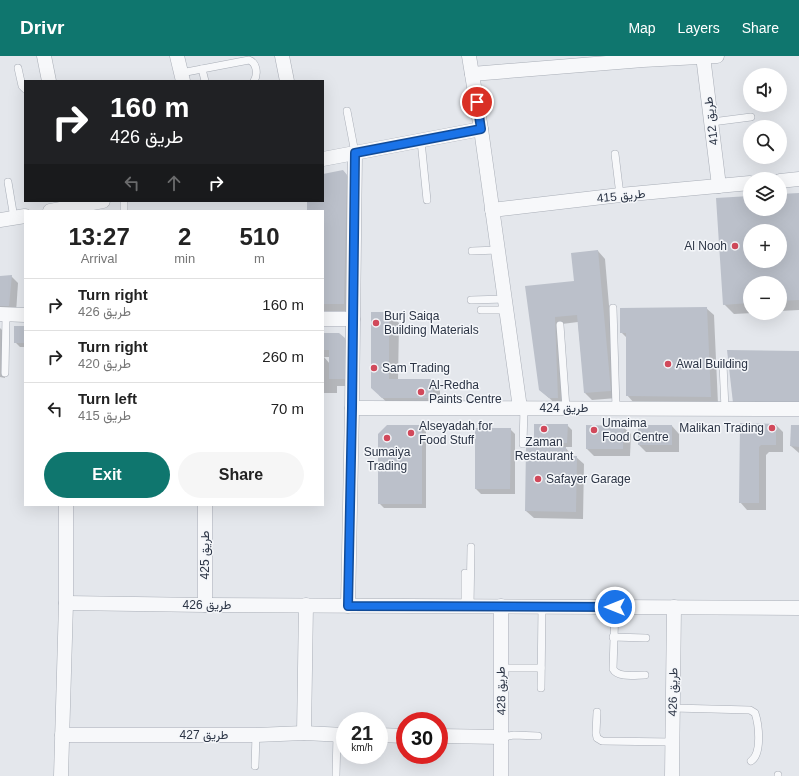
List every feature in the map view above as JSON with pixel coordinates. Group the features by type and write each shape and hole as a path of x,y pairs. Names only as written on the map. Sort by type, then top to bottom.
{"street":[{"path":"44,56 49,80"},
{"path":"177,56 182,77"},
{"path":"282,56 287,80"},
{"path":"469,56 481,129 505,304 522,408"},
{"path":"472,74 609,59 708,56"},
{"name":"طريق 412","path":"708,56 712,122 719,186"},
{"path":"324,159 481,129"},
{"path":"348,606 355,153"},
{"path":"787,180 799,179"},
{"name":"طريق 415","path":"492,210 743,184"},
{"path":"53,210 73,204 93,202"},
{"path":"0,220 20,217"},
{"path":"3,314 24,315"},
{"path":"324,319 353,319"},
{"name":"طريق 424","path":"352,408 799,409"},
{"path":"61,776 66,603 66,506"},
{"name":"طريق 425","path":"205,506 205,605"},
{"name":"طريق 426","path":"66,603 799,608"},
{"path":"304,733 306,605"},
{"name":"طريق 428","path":"501,606 501,776"},
{"name":"طريق 426","path":"672,776 674,607"},
{"name":"طريق 427","path":"62,735 256,735 304,733 336,735"},
{"path":"448,736 502,737"}],"lane":[{"path":"182,77 202,69 249,60 253,61 256,65 254,80"},
{"path":"18,68 22,86 24,88"},
{"path":"202,69 205,80"},
{"path":"347,111 355,153"},
{"path":"712,122 751,117"},
{"path":"421,141 427,200"},
{"path":"615,154 620,196"},
{"path":"8,182 20,217"},
{"path":"472,251 498,250"},
{"path":"471,300 505,304"},
{"path":"481,310 505,304"},
{"path":"612,308 616,408"},
{"path":"3,314 5,373"},
{"path":"560,325 566,408"},
{"path":"723,364 725,409"},
{"path":"522,408 523,444"},
{"path":"467,606 471,547"},
{"path":"465,573 467,606"},
{"path":"541,688 542,606"},
{"path":"615,607 612,665 615,672 621,675 645,675"},
{"path":"614,637 646,638"},
{"path":"501,668 541,668"},
{"path":"673,708 750,710 755,713 758,725 757,751 755,757 751,761"},
{"path":"597,712 596,733 597,738 602,741 672,742"},
{"path":"255,766 256,735"},
{"path":"502,737 514,735 538,736"},
{"path":"336,776 337,764"}],"building":[{"path":"343,170 347,175 344,304 324,304 324,210 307,210 307,202 324,202 324,174"},
{"name":"Al Nooh","path":"799,193 799,300 787,301 787,276 743,276 743,304 723,305 716,198 743,196 743,216 787,216 787,194"},
{"path":"598,250 611,391 584,393 577,315 555,317 558,398 549,398 539,390 525,286 574,281 571,253"},
{"path":"12,275 9,306 0,306 0,276"},
{"name":"Awal Building","path":"707,307 711,397 626,396 626,333 620,333 620,308"},
{"path":"371,312 389,312 389,379 433,379 433,398 382,398 371,388"},
{"path":"14,326 24,326 24,343 14,343"},
{"path":"324,333 339,333 345,338 345,379 329,379 329,350 324,350"},
{"path":"727,350 799,351 799,403 733,403"},
{"path":"740,423 776,424 776,445 761,445 759,447 759,503 739,503"},
{"path":"534,424 568,424 567,443 560,443 560,447 566,447 566,456 577,456 576,512 525,511 526,447 534,446"},
{"path":"387,425 422,425 422,504 378,504 378,434"},
{"path":"586,425 624,426 623,449 586,449"},
{"path":"638,425 672,425 672,445 638,445"},
{"path":"791,425 799,425 799,447 790,446"},
{"path":"475,428 511,428 510,489 475,489"}],"place":[{"name":"Al Nooh","path":"735,246"},
{"name":"Burj Saiqa Building Materials","path":"376,323"},
{"name":"Awal Building","path":"668,364"},
{"name":"Sam Trading","path":"374,368"},
{"name":"Al-Redha Paints Centre","path":"421,392"},
{"name":"Malikan Trading","path":"772,428"},
{"name":"Zaman Restaurant","path":"544,429"},
{"name":"Umaima Food Centre","path":"594,430"},
{"name":"Alseyadah for Food Stuff","path":"411,433"},
{"name":"Sumaiya Trading","path":"387,438"},
{"name":"Safayer Garage","path":"538,479"}],"route":[{"path":"477,102 481,129 355,153 348,606 615,607"}]}
